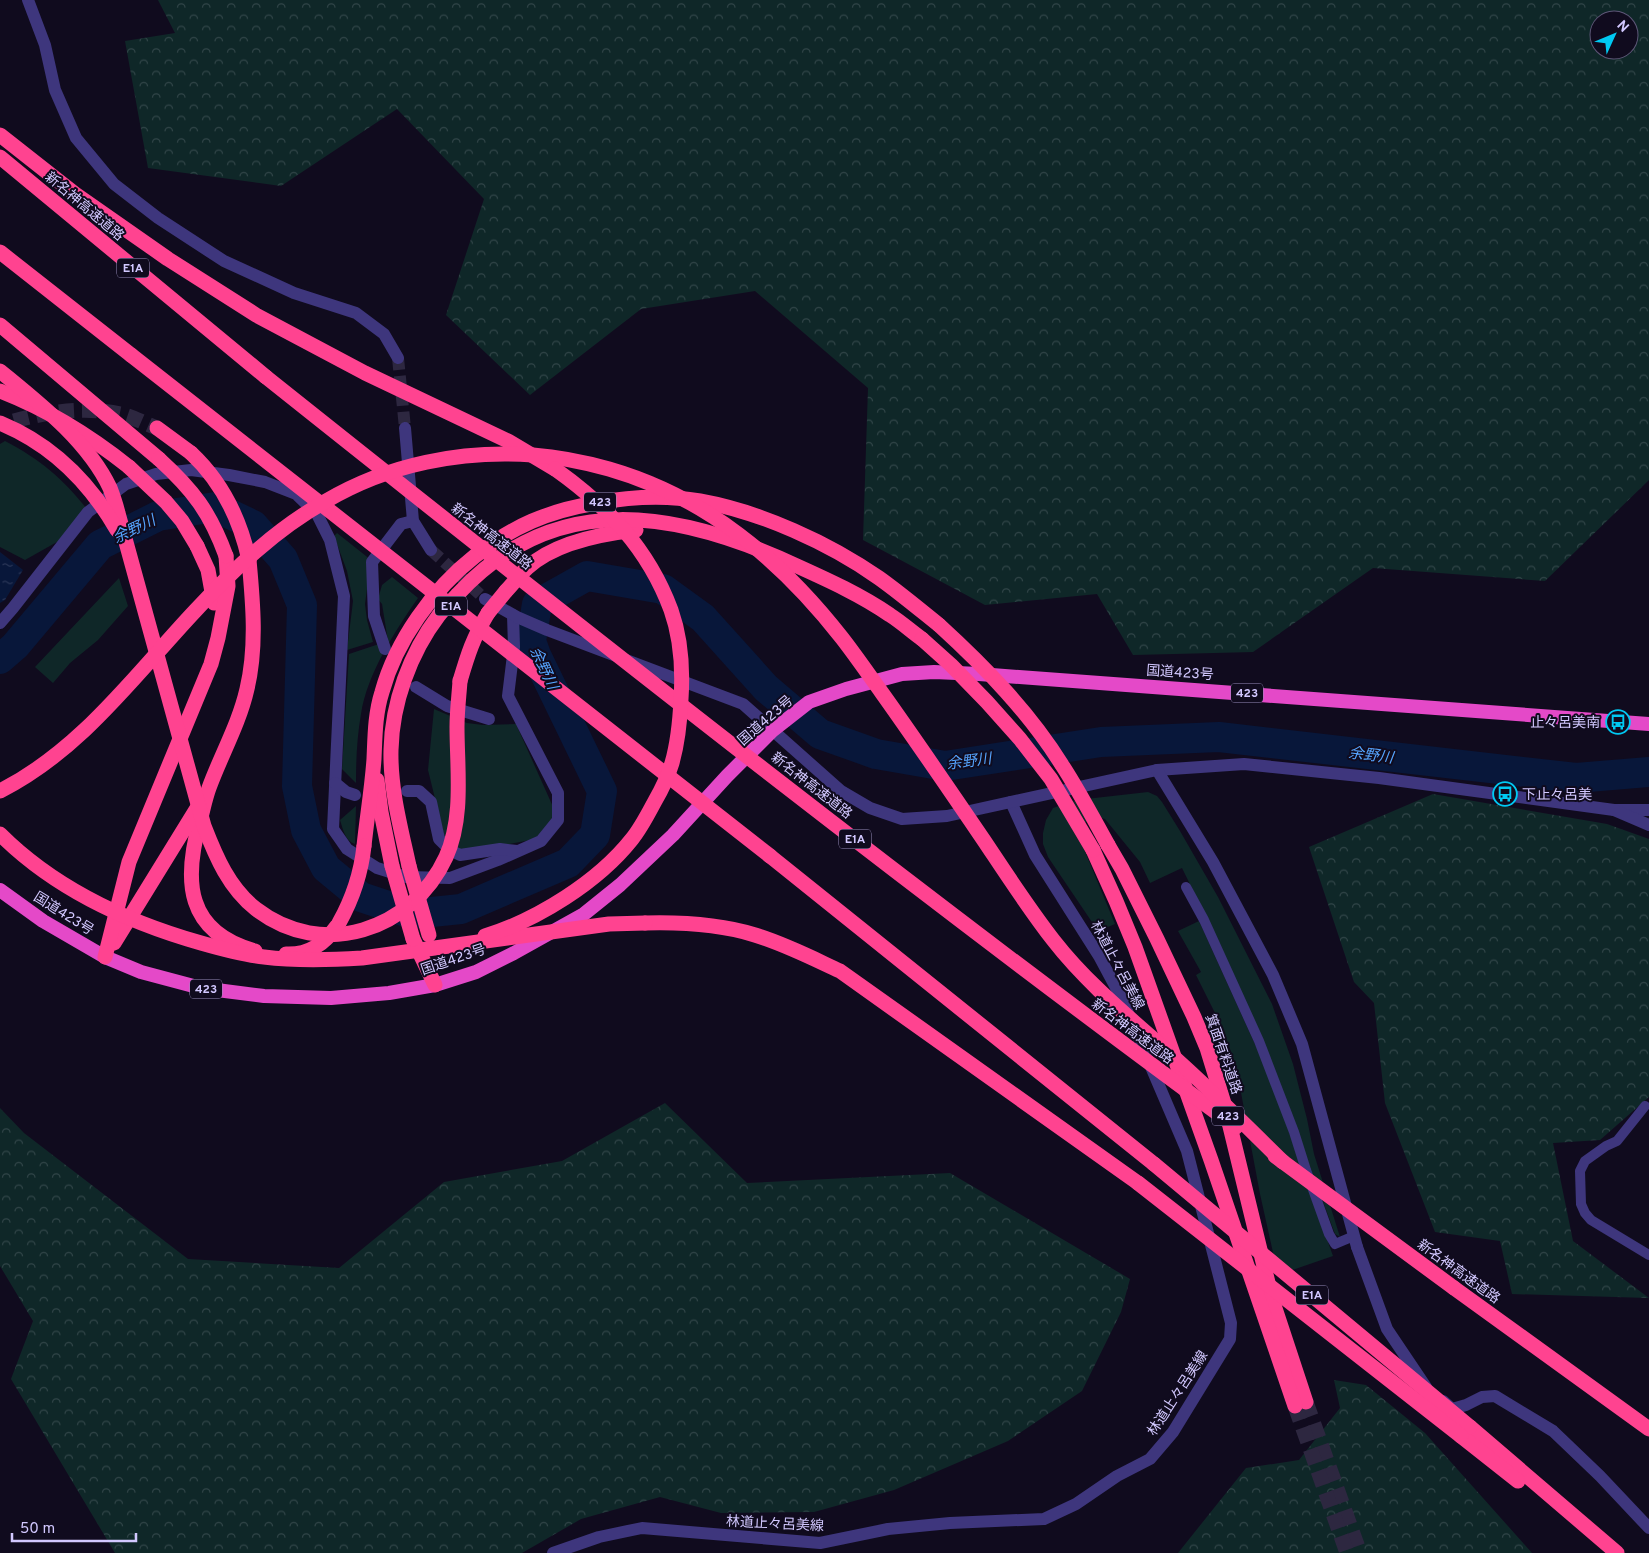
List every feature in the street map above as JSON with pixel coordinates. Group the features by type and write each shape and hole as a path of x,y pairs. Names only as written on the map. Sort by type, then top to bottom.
{"highway":[{"path":"0,135 76,194 168,260 256,315 365,373 508,441 555,469 584,490 627,532 645,557 671,611 679,641 682,670 680,721 672,764 656,800 632,839 610,863 585,884 557,903 524,920 448,947"},
{"name":"新名神高速道路","path":"0,157 266,377 455,528 971,930 1454,1288 1649,1429"},
{"name":"E1A","path":"0,252 770,856 1154,1164 1466,1431 1617,1553"},
{"path":"0,325 159,459 195,495 217,531 226,556 228,586 211,664 129,862 105,957"},
{"path":"0,371 35,400 86,451 101,471 110,489 195,793 213,850 225,873 238,892 255,908 273,920 292,928 315,934 354,933 373,928 410,906 424,892 438,873 453,835 457,812 457,724 460,681 474,636 487,606 506,591 527,567 567,545 592,537 646,529 712,533"},
{"path":"0,391 62,421 97,442 129,467 166,502 182,521 197,546 208,570 215,618 215,637 211,664"},
{"path":"0,429 7,422 56,456 76,473 107,512 128,549"},
{"path":"157,428 191,453 214,478 243,534 249,560 253,602 253,631 248,688 239,718 208,790 194,840 191,860 190,883 194,900 201,915 212,929 224,939 239,946 255,951 291,954 316,948 329,938 349,904 357,884 362,864 374,759"},
{"path":"0,791 43,766 70,744 100,715 195,611 235,571 266,543 327,500 364,482 398,469 429,461 463,456 504,453 546,456 586,463 622,473 670,491 713,515 770,560 804,594 841,636 911,734 1014,886 1057,944 1109,998 1190,1071 1283,1162"},
{"name":"箕面有料道路","path":"374,759 376,718 382,692 403,643 415,621 430,600 452,576 496,539 520,525 573,507 609,500 655,497 698,500 733,509 809,538 878,577 939,624 1006,690 1040,733 1062,765 1122,869 1157,939 1207,1048 1226,1110 1272,1299 1301,1404 1138,956 1093,850 1051,779 1020,739 975,690 922,639 891,615 862,598 762,550 712,533"},
{"name":"423","path":"435,986 429,935 409,866 397,810 391,751 394,718 411,664 424,638 446,608 484,570 508,550 530,538 581,523 605,520 640,520 676,524 712,533"},
{"name":"国道423号","path":"0,890 43,921 105,957 141,972 201,988 264,996 331,998 389,993 435,986 476,972 584,914 620,885 673,835 727,776 772,731 809,702 846,689 902,674 934,672 979,674 1649,724"},
{"name":"423","path":"374,759 381,812 392,866 413,939 435,986"},
{"path":"105,957 208,790"},
{"path":"0,834 38,867 75,891 107,908 147,926 224,949 264,957 332,960 362,958 609,924 676,922 714,926 754,934 796,950 840,971 1138,1183 1466,1431 1609,1553"}],"street":[{"path":"28,0 45,45 55,90 76,138 114,184 158,218 224,261 294,293 356,313 384,334 398,358"},
{"path":"405,428 413,521 431,550"},
{"path":"0,623 88,512 126,484 156,474 191,470 265,482 296,494 317,514 330,540 344,596 333,828 347,849 377,868 406,878 450,878 542,841 558,820 558,793 508,696 514,647 515,616"},
{"path":"385,649 374,616 372,562 401,524 413,521"},
{"path":"487,606 743,704 841,792 870,808 902,819 947,816 1157,770 1244,764 1379,778 1614,810 1649,810"},
{"path":"416,687 447,706 490,719"},
{"path":"1157,770 1213,862 1273,975 1302,1044 1355,1241 1387,1329 1426,1388 1452,1408 1466,1406 1482,1397 1495,1396 1553,1431 1600,1476 1649,1528"},
{"path":"335,783 346,792 356,795"},
{"path":"408,792 419,791 431,802 439,839 450,850 460,855 500,849 519,851"},
{"name":"林道止々呂美線","path":"553,1553 599,1537 642,1528 820,1543 888,1529 950,1523 1044,1519 1076,1504 1117,1476 1150,1459 1173,1432 1230,1339 1231,1322 1183,1142 1122,999 1099,956 1035,856 1011,802"},
{"path":"1614,810 1649,825"}],"lane":[{"path":"1186,888 1204,920 1259,1041 1294,1132 1329,1234 1335,1244 1355,1241"},
{"path":"1645,1106 1617,1141 1606,1146 1585,1161 1580,1171 1581,1204 1585,1213 1592,1220 1649,1255"}],"green space":[{"path":"158,0 1649,0 1649,480 1545,581 1373,568 1253,652 1133,655 1097,594 985,605 863,540 868,388 755,291 641,309 530,395 446,315 484,199 397,109 281,186 148,168 125,41 175,33"},
{"path":"5,441 50,470 87,509 64,538 25,560 0,547 0,444"},
{"path":"337,533 371,560 365,604 373,642 347,650 353,601 347,571 334,536"},
{"path":"392,577 418,598 383,653 369,684 360,723 356,783 342,769 349,654 388,641 382,604 378,599 382,585"},
{"path":"119,578 128,606 98,640 70,663 53,683 35,667"},
{"path":"434,709 467,723 483,725 516,724 554,809 550,826 536,839 462,853 445,839 428,770"},
{"path":"1148,792 1157,796 1162,802 1180,831 1218,897 1272,1004 1293,1064 1314,1154 1340,1237 1335,1234 1288,1108 1213,931 1182,868 1150,883 1140,862 1105,819 1097,817 1072,829 1084,849 1115,924 1098,931 1048,857 1043,844 1043,833 1046,820 1053,808 1077,800"},
{"path":"1433,794 1607,824 1649,839 1649,1097 1600,1140 1553,1143 1573,1241 1649,1298 1512,1294 1500,1241 1435,1232 1385,1103 1374,1003 1354,982 1309,847"},
{"path":"356,806 355,844 349,840 343,831 340,820"},
{"path":"1199,921 1269,1075 1333,1256 1278,1275 1260,1194 1236,1066 1223,1029 1196,975 1201,972 1178,931"},
{"path":"665,1103 747,1183 950,1173 1130,1279 1121,1312 1082,1391 1008,1441 894,1490 814,1512 721,1513 660,1497 581,1519 522,1553 115,1553 11,1379 33,1321 0,1266 0,1108 24,1133 188,1259 339,1268 444,1182 562,1161"},
{"path":"1334,1380 1366,1385 1425,1433 1532,1553 1178,1553 1246,1468 1299,1460 1340,1408"}],"water":[{"path":"0,552 23,570 5,600 0,603"}],"waterway":[{"name":"余野川","path":"0,659 15,646 100,545 158,516 215,507 253,525 283,559 302,605 297,786 306,830 326,868 361,897 412,914 461,909 568,863 595,835 602,791 531,641 537,604 587,576 663,589 703,618 766,688 820,734 876,754 945,766 1101,742 1219,737 1576,778 1649,772"}],"tunnel":[{"path":"398,358 405,428"},
{"path":"14,421 55,412 83,410 125,415 157,428"},
{"path":"431,550 485,599"},
{"path":"1306,1402 1360,1553"},
{"path":"1295,1406 1347,1553"}],"place":[{"name":"止々呂美南","path":"1618,722"},
{"name":"下止々呂美","path":"1505,794"}]}
